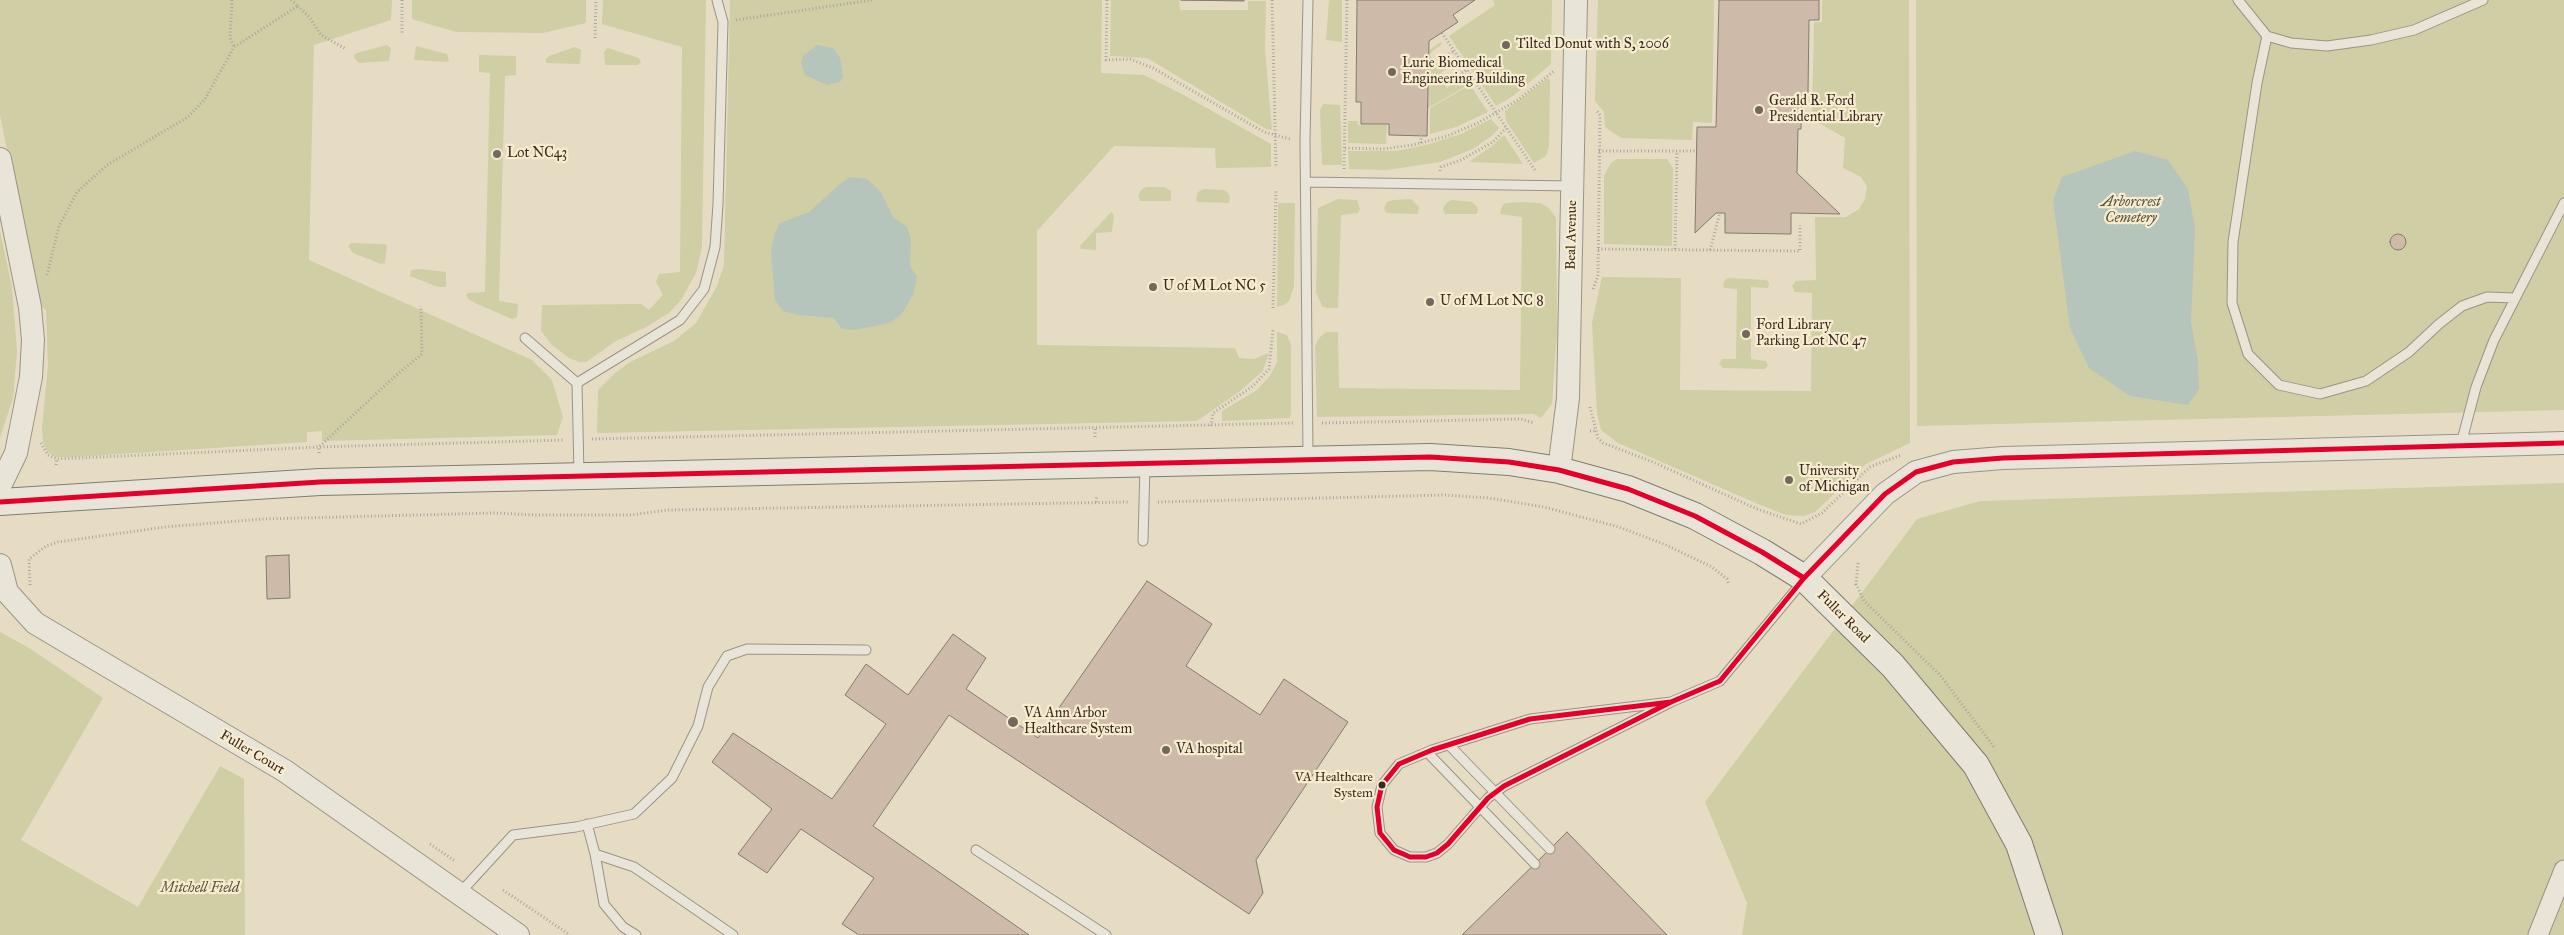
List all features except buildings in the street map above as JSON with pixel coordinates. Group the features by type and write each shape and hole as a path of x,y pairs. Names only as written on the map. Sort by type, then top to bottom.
{"main road":[{"name":"Fuller Road","path":"0,502 311,482 1430,457 1509,462 1559,470 1628,489 1695,516 1762,552 1804,578 1893,666 1976,765 2019,844 2049,935"}],"street":[{"name":"Beal Avenue","path":"1559,470 1568,398 1576,0"},
{"path":"0,159 30,307 33,340 31,377 16,453 0,486"},
{"path":"1804,578 1885,494 1916,472 1953,462 2003,458 2564,443"},
{"name":"Fuller Court","path":"0,565 7,592 35,622 284,771 518,935"},
{"path":"2538,935 2564,870"}],"lane":[{"path":"577,383 680,320 704,289 716,247 723,22 717,0"},
{"path":"1308,0 1305,142 1308,460"},
{"path":"2238,0 2267,36 2291,43 2327,46 2371,40 2414,30 2483,0"},
{"path":"2267,36 2234,242 2232,303 2248,354 2279,385 2320,394 2366,381 2409,352 2462,306 2487,297 2516,298"},
{"path":"1306,182 1573,186"},
{"path":"2461,446 2476,387 2494,340 2564,203"},
{"path":"525,338 577,383 579,477"},
{"path":"1142,541 1145,464"},
{"path":"1671,702 1530,719 1427,752 1399,764 1382,785 1377,807 1380,833 1394,850 1410,857 1426,858 1437,853 1448,844 1494,793 1557,758 1671,702 1720,681 1804,578"},
{"path":"459,894 513,835 587,824 634,814 672,778 698,726 708,687 727,656 746,649 866,650"},
{"path":"1449,745 1550,850"},
{"path":"1427,752 1535,864"},
{"path":"587,824 595,854 604,904 623,927 636,935"},
{"path":"976,850 1106,935"},
{"path":"595,854 634,867 733,935"}],"path":[{"path":"232,0 230,38 234,47"},
{"path":"290,0 310,18 321,35 346,49"},
{"path":"402,0 402,33"},
{"path":"595,38 596,0"},
{"path":"723,22 872,0"},
{"path":"1107,0 1106,60 1130,59 1153,68 1264,132 1305,142"},
{"path":"1272,0 1272,50 1277,136 1276,168"},
{"path":"1344,164 1347,0"},
{"path":"46,281 59,226 77,192 107,164 188,118 205,99 234,47 298,6"},
{"path":"1442,33 1545,185"},
{"path":"1449,54 1454,51"},
{"path":"1345,148 1383,149 1421,143 1447,136 1496,113 1518,100 1575,52"},
{"path":"1462,73 1467,69"},
{"path":"1440,184 1441,167 1461,160 1493,142 1506,128"},
{"path":"1421,136 1421,143"},
{"path":"1599,151 1696,152"},
{"path":"1675,249 1677,151"},
{"path":"1273,308 1276,190"},
{"path":"1710,250 1720,213"},
{"path":"1598,249 1800,251 1800,225"},
{"path":"319,454 320,447 394,377 422,354 421,306"},
{"path":"1211,426 1213,413 1253,386 1269,369 1272,330"},
{"path":"40,442 48,455 57,459 320,447 578,440 1521,419 1534,423"},
{"path":"1095,429 1095,437"},
{"path":"1590,431 1596,431 1598,438 1603,444"},
{"path":"56,465 57,459"},
{"path":"1096,502 1097,495"},
{"path":"29,559 46,546 58,542 165,527 321,514 494,513 631,515 668,510 1446,496 1489,498 1544,507 1619,527 1666,545 1712,567 1727,579 1729,585"},
{"path":"58,535 58,542"},
{"path":"502,890 570,935"}],"green space":[{"path":"0,0 392,0 391,20 314,45 309,260 532,360 552,380 563,417 557,435 322,441 322,431 307,432 307,442 75,457 55,457 48,452 43,442 42,429 48,365 46,310 38,304 0,115"},
{"path":"412,0 586,0 586,23 543,33 456,32 412,19"},
{"path":"603,0 706,0 702,247 696,273 681,300 669,313 646,327 616,341 586,362 579,362 569,358 552,345 541,331 542,305 641,304 649,310 663,295 656,282 659,274 680,272 682,47 602,24"},
{"path":"730,0 1102,0 1101,73 1144,75 1180,93 1271,144 1271,167 1216,168 1215,148 1114,146 1037,231 1037,345 1235,348 1239,358 1254,359 1269,353 1263,371 1240,391 1197,421 597,433 598,390 615,373 630,362 674,341 696,323 717,286 724,265"},
{"path":"1111,0 1179,0 1180,10 1248,10 1248,1 1266,1 1265,49 1272,130 1266,129 1147,58 1110,56"},
{"path":"1329,0 1342,0 1342,42 1326,40"},
{"path":"1493,0 1552,0 1551,64 1513,96 1496,106 1449,36 1495,5"},
{"path":"1598,0 1714,0 1712,123 1693,122 1692,140 1621,138 1605,127 1604,112 1595,101"},
{"path":"1822,0 1909,0 1910,443 1866,464 1815,512 1804,516 1786,515 1758,504 1618,443 1601,430 1597,414 1592,323 1602,277 1681,278 1680,390 1811,391 1812,293 1795,292 1792,286 1796,281 1816,280 1815,217 1846,217 1859,209 1865,199 1867,186 1861,177 1843,168 1845,138 1812,119 1814,22 1822,22"},
{"name":"Arborcrest Cemetery","path":"1916,0 2564,0 2564,410 1917,426"},
{"path":"1441,42 1442,44 1429,54 1438,65 1450,58 1455,63 1438,75 1447,88 1463,77 1468,85 1428,108 1429,50"},
{"path":"387,45 391,48 389,61 359,63 355,59 354,55 357,53"},
{"path":"416,46 447,54 449,60 447,62 414,60"},
{"path":"575,47 581,50 580,64 546,63 546,59 549,56"},
{"path":"608,48 639,58 641,62 638,65 605,65 604,52"},
{"path":"479,55 516,56 516,75 505,76 499,301 518,304 517,317 512,319 477,304 468,299 466,295 468,293 485,292 490,73 479,72"},
{"path":"1548,78 1550,81 1549,147 1546,156 1534,163 1506,121 1505,111"},
{"path":"1470,85 1488,112 1456,127 1430,134 1430,108"},
{"path":"1323,104 1340,105 1342,165 1322,165 1320,110"},
{"path":"1491,119 1499,128 1493,135 1473,149 1440,162 1387,170 1349,169 1348,151 1396,151 1426,145 1461,134"},
{"path":"1348,121 1357,121 1358,125 1387,125 1386,144 1348,143"},
{"path":"1504,135 1523,164 1469,162 1492,146"},
{"path":"1617,159 1667,159 1673,168 1672,246 1604,244 1604,176 1611,163"},
{"path":"1146,187 1164,187 1171,191 1171,201 1140,201 1138,196 1141,190"},
{"path":"1204,189 1225,190 1230,196 1229,203 1197,202 1198,192"},
{"path":"1338,199 1357,200 1360,209 1358,213 1341,215 1338,308 1327,308 1322,306 1316,292 1318,208"},
{"path":"1411,199 1419,207 1418,214 1386,213 1384,208 1387,202"},
{"path":"1452,200 1472,202 1478,208 1477,214 1445,214 1443,209 1446,203"},
{"path":"1278,203 1295,203 1294,287 1289,301 1277,307"},
{"path":"1505,203 1540,203 1549,208 1556,218 1557,333 1552,404 1541,418 1534,414 1317,417 1315,346 1319,338 1326,332 1338,332 1339,388 1520,390 1522,217 1500,214 1501,208"},
{"path":"1111,212 1114,215 1112,232 1096,233 1096,250 1081,249 1080,246"},
{"path":"0,231 12,287 17,351 13,398 0,438"},
{"path":"351,243 385,244 387,246 385,263 381,264 353,253 348,246"},
{"path":"411,270 446,272 446,287 438,287 410,276"},
{"path":"1727,278 1767,280 1769,284 1768,288 1751,287 1751,359 1766,361 1768,365 1765,369 1723,368 1719,364 1722,359 1736,359 1737,289 1724,288 1723,283"},
{"path":"1277,332 1287,335 1291,345 1291,414 1289,418 1222,421 1222,411 1257,390 1270,376 1277,362"},
{"path":"2564,483 2564,935 1742,935 1747,903 1705,802 1917,519 1980,501"},
{"name":"Mitchell Field","path":"0,632 29,648 103,698 21,840 138,907 220,766 244,779 245,935 0,935"}],"shaded area":[{"path":"817,45 833,48 840,58 843,77 840,82 827,85 805,75 801,63 803,56"},
{"path":"2135,151 2168,160 2188,189 2195,229 2191,322 2198,361 2199,389 2188,405 2130,396 2089,368 2070,328 2053,200 2062,177"},
{"path":"850,177 867,179 873,184 882,194 893,217 907,227 911,240 910,266 917,277 913,295 901,315 889,323 855,330 842,329 834,318 798,315 783,311 775,300 771,250 775,233 780,223 809,212"}],"transit line":[{"path":"1671,702 1720,681 1804,578 1885,494 1916,472 1953,462 2003,458 2564,443"},
{"path":"0,502 320,482 1430,457 1509,462 1559,470 1628,489 1695,516 1762,552 1804,578"},
{"path":"1671,702 1504,786 1488,798 1448,844 1437,853 1426,857 1410,857 1394,850 1380,833 1377,807 1382,785 1399,764 1432,750 1530,719 1671,702"}],"place":[{"name":"Tilted Donut with S, 2006","path":"1506,45"},
{"name":"Lurie Biomedical Engineering Building","path":"1392,72"},
{"name":"Gerald R. Ford Presidential Library","path":"1759,110"},
{"name":"Lot NC43","path":"497,154"},
{"name":"U of M Lot NC 5","path":"1153,287"},
{"name":"U of M Lot NC 8","path":"1430,302"},
{"name":"Ford Library Parking Lot NC 47","path":"1746,334"},
{"name":"University of Michigan","path":"1789,480"},
{"name":"VA Ann Arbor Healthcare System","path":"1013,722"},
{"name":"VA hospital","path":"1166,750"},
{"name":"VA Healthcare System","path":"1382,785"}]}
